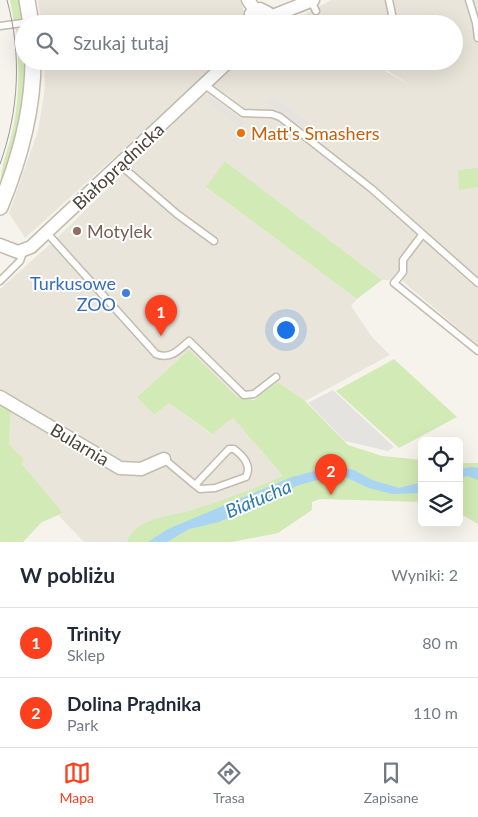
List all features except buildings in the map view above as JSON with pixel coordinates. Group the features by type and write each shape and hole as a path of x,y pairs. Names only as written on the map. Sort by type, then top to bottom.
{"street":[{"path":"27,0 30,15"},
{"path":"285,15 314,4"},
{"path":"251,5 264,10 266,15"},
{"path":"0,207 21,147 32,92 33,70"},
{"name":"Białoprądnicka","path":"23,252 47,233 220,70"},
{"path":"0,245 15,252 23,252"},
{"name":"Bularnia","path":"0,397 120,468 141,469 164,459"}],"lane":[{"path":"388,0 392,15"},
{"path":"469,0 476,23 478,38"},
{"path":"0,26 15,25"},
{"path":"205,85 243,113 272,114 280,118 372,189 422,236 478,283"},
{"path":"120,164 176,214 214,241"},
{"path":"47,233 156,354 172,355 189,341 244,395 254,394 276,377"},
{"path":"422,236 402,260 403,272 394,283 478,351"},
{"path":"0,281 20,261 23,252"},
{"path":"164,459 195,485 200,489 207,490 246,477 248,467 240,454 234,449 229,449 195,485"}],"shaded area":[{"path":"38,0 240,0 245,15 40,15"},
{"path":"331,0 478,0 478,345 401,280 382,280 225,161 207,188 357,299 351,306 372,337 390,355 305,401 278,382 261,396 247,401 237,397 189,350 137,397 154,415 169,403 211,434 233,418 283,476 138,542 84,542 59,516 63,513 22,464 24,459 9,444 12,400 0,392 0,289 57,238 229,70 383,70 409,85 387,70 463,70 463,15 304,15"},
{"path":"44,70 211,70 25,238 9,213 38,131 45,87"},
{"path":"210,96 245,123 240,128 205,100"},
{"path":"272,96 320,131 317,137 267,103"},
{"path":"333,390 394,447 388,451 345,441 308,403"}],"green space":[{"path":"10,0 21,0 23,14 15,15 14,21"},
{"path":"18,70 27,70 19,136 0,188 3,163 16,112"},
{"path":"225,161 382,280 357,299 206,187"},
{"path":"478,168 478,187 459,190 458,170"},
{"path":"189,350 237,397 254,400 278,382 305,401 348,445 382,456 418,460 418,502 320,499 312,502 312,510 278,533 232,542 127,542 134,531 150,521 213,503 283,476 233,418 212,434 169,403 154,415 137,397"},
{"path":"394,359 457,417 399,448 336,391"},
{"path":"0,405 11,410 9,444 24,459 22,464 63,513 42,522 23,542 0,542"},
{"path":"463,463 478,463 478,524 463,515"}],"water":[{"name":"Białucha","path":"333,466 354,470 372,480 399,488 418,483 418,493 392,494 369,488 343,476 332,476 299,485 219,522 189,529 167,542 148,542 168,529 292,477"},
{"path":"463,468 478,468 478,480 468,476 463,477"}],"tram line":[{"path":"7,0 15,41"},
{"path":"0,164 15,103 16,70"}],"place":[{"name":"Matt's Smashers","path":"241,133"},
{"name":"Motylek","path":"77,231"},
{"name":"Turkusowe ZOO","path":"126,293"},
{"name":"Trinity","path":"161,336"},
{"name":"Dolina Prądnika","path":"331,495"}]}
